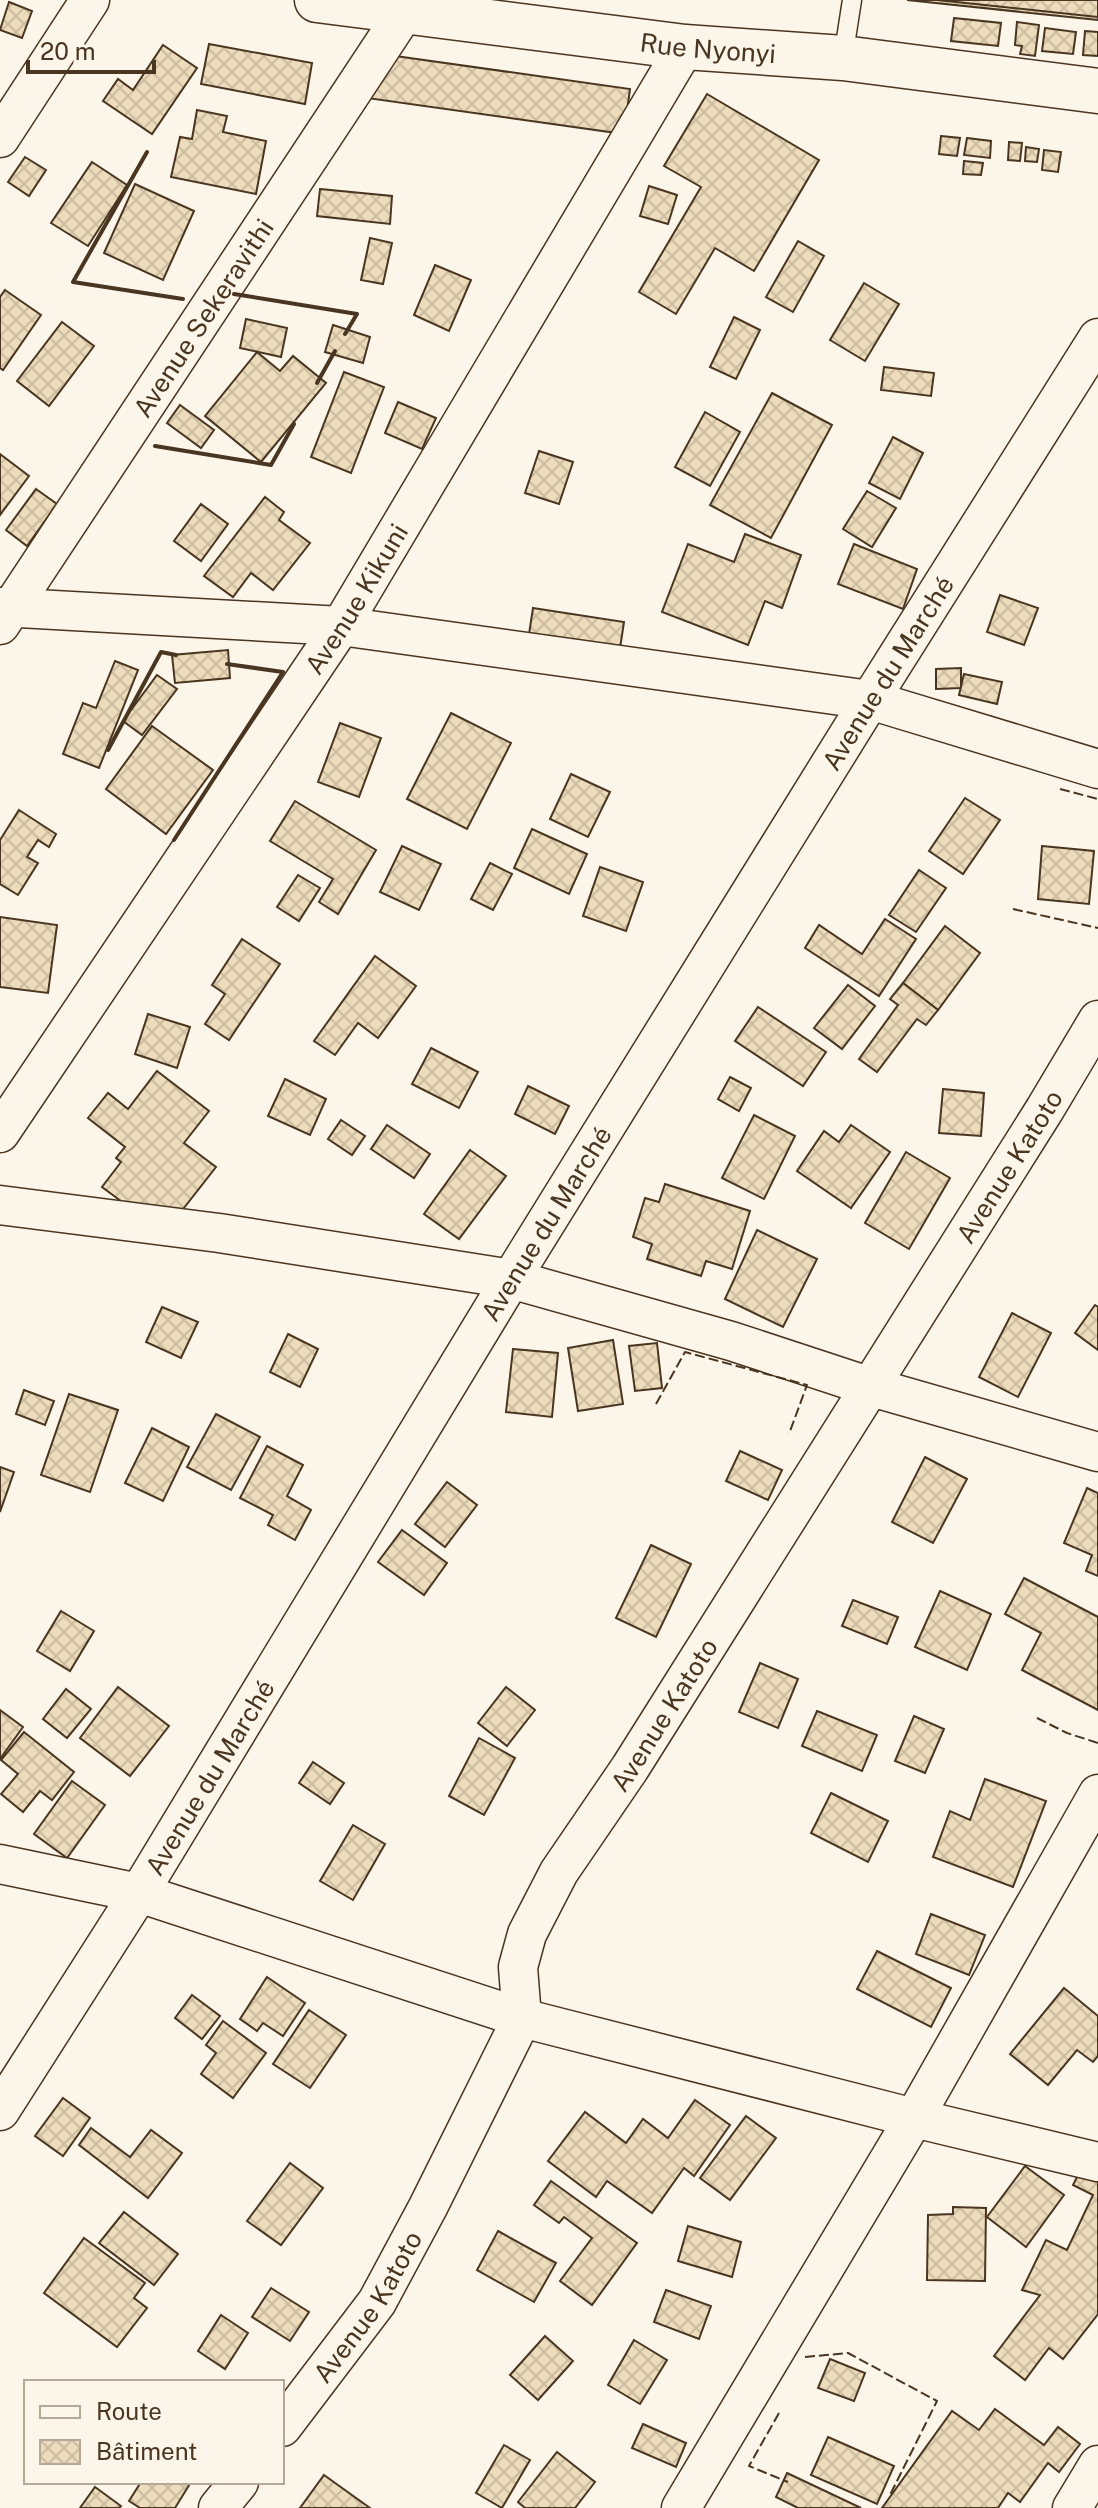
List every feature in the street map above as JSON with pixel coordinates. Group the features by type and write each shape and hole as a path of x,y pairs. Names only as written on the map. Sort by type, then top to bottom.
{"street":[{"path":"0,138 90,0"},
{"name":"Rue Nyonyi","path":"317,0 408,5 685,47 843,58 1098,91"},
{"name":"Avenue Sekeravithi","path":"3,614 408,5"},
{"name":"Avenue Kikuni","path":"0,1133 341,626 685,47"},
{"name":"Avenue du Marché","path":"0,2111 139,1893 511,1279 1098,338"},
{"path":"3,614 341,626 870,700 1098,769"},
{"name":"Avenue Katoto","path":"284,2424 377,2302 428,2207 522,2018 518,1967 527,1934 559,1872 630,1768 1098,1020"},
{"path":"0,1205 219,1233 511,1279 731,1341 868,1386 1098,1452"},
{"path":"681,2508 914,2118 1098,1794"},
{"path":"0,1864 139,1893 522,2018 1098,2162"},
{"path":"1072,2508 1098,2465"},
{"path":"218,2508 237,2484"}],"lane":[{"path":"843,58 852,0"}],"building":[{"path":"907,0 1098,0 1098,20"},
{"path":"937,0 1098,0 1098,17"},
{"path":"9,2 32,11 22,38 0,30"},
{"path":"954,18 1001,23 998,46 951,41"},
{"path":"1017,22 1039,25 1035,56 1020,54 1022,46 1015,45"},
{"path":"1045,28 1076,32 1073,54 1042,51"},
{"path":"1085,31 1098,32 1098,56 1083,55"},
{"path":"209,44 312,63 305,104 201,84"},
{"path":"163,45 197,68 152,134 103,101 118,79 133,90"},
{"path":"374,53 630,89 624,134 367,98"},
{"path":"707,94 819,160 754,271 715,248 676,314 639,292 701,187 664,166"},
{"path":"197,110 227,116 223,132 266,141 256,194 171,177 180,137 192,139"},
{"path":"941,136 960,138 957,156 939,154"},
{"path":"967,138 991,141 990,158 964,155"},
{"path":"1009,142 1022,143 1020,161 1008,160"},
{"path":"1026,147 1039,149 1037,162 1025,161"},
{"path":"1044,150 1061,152 1058,172 1042,170"},
{"path":"25,157 46,170 29,196 8,182"},
{"path":"964,161 983,163 981,175 963,174"},
{"path":"92,162 127,185 88,246 51,223"},
{"path":"135,184 194,211 163,280 104,253"},
{"path":"649,186 677,195 668,224 640,216"},
{"path":"320,189 392,196 390,224 317,216"},
{"path":"370,238 392,243 383,284 361,280"},
{"path":"798,241 824,256 793,312 766,297"},
{"path":"435,265 471,280 449,331 414,315"},
{"path":"864,283 899,304 865,361 830,340"},
{"path":"5,290 41,315 3,370 0,368 0,297"},
{"path":"734,317 760,330 736,379 710,367"},
{"path":"246,319 287,328 281,357 240,348"},
{"path":"62,322 94,346 49,406 17,381"},
{"path":"333,325 370,337 363,363 325,352"},
{"path":"257,352 280,371 293,356 326,383 261,462 205,416"},
{"path":"884,367 934,373 931,396 881,390"},
{"path":"344,372 384,387 351,473 311,457"},
{"path":"772,393 832,425 771,538 710,505"},
{"path":"398,402 436,418 422,449 385,433"},
{"path":"180,405 214,430 201,448 167,423"},
{"path":"705,412 740,432 710,486 675,467"},
{"path":"893,437 923,453 900,499 869,483"},
{"path":"539,451 573,462 559,504 525,493"},
{"path":"0,454 29,476 0,515"},
{"path":"36,489 57,504 27,546 6,530"},
{"path":"867,491 896,508 872,547 843,529"},
{"path":"265,497 284,512 279,520 310,543 273,590 251,573 233,597 204,576"},
{"path":"201,504 228,524 201,561 174,541"},
{"path":"745,534 801,555 782,608 765,601 748,645 662,612 688,544 734,562"},
{"path":"854,544 917,569 903,609 838,584"},
{"path":"1000,595 1038,608 1024,645 987,632"},
{"path":"533,608 624,622 619,655 528,641"},
{"path":"228,650 230,678 175,683 172,655"},
{"path":"115,661 138,670 99,768 63,754 83,703 96,708"},
{"path":"961,668 961,688 936,689 936,669"},
{"path":"964,674 1002,682 997,704 959,695"},
{"path":"157,675 177,689 142,735 123,721"},
{"path":"451,713 511,743 467,829 407,799"},
{"path":"340,723 381,738 359,797 318,782"},
{"path":"152,726 213,770 166,834 106,789"},
{"path":"571,774 610,792 588,837 550,819"},
{"path":"965,798 1000,820 963,874 929,851"},
{"path":"295,801 376,850 338,914 319,902 333,879 270,841"},
{"path":"19,810 56,834 49,847 38,840 27,857 38,863 18,895 0,884 0,840"},
{"path":"532,829 587,854 569,894 514,868"},
{"path":"402,846 441,864 419,910 380,892"},
{"path":"1042,846 1094,851 1089,904 1038,899"},
{"path":"490,863 512,874 493,910 471,899"},
{"path":"600,867 643,882 626,931 583,916"},
{"path":"919,870 946,888 916,932 889,915"},
{"path":"298,875 320,888 299,921 277,907"},
{"path":"0,917 57,925 48,993 0,987"},
{"path":"885,919 916,939 879,996 805,948 819,925 862,954"},
{"path":"945,926 980,953 938,1010 903,983"},
{"path":"242,939 280,964 229,1040 205,1024 225,994 212,985"},
{"path":"375,956 416,986 378,1038 358,1023 335,1055 314,1041"},
{"path":"903,983 938,1010 926,1025 917,1019 877,1072 859,1059 898,1005 890,999"},
{"path":"848,985 875,1006 842,1049 814,1028"},
{"path":"758,1007 826,1052 803,1086 735,1041"},
{"path":"148,1014 190,1027 177,1068 135,1054"},
{"path":"431,1048 478,1072 459,1108 412,1084"},
{"path":"157,1071 209,1111 184,1143 216,1167 169,1227 133,1210 102,1187 121,1162 116,1158 125,1147 88,1118 108,1093 128,1109"},
{"path":"730,1077 751,1088 739,1111 718,1099"},
{"path":"285,1079 326,1099 310,1135 268,1116"},
{"path":"528,1086 569,1106 555,1134 515,1114"},
{"path":"943,1089 984,1093 981,1136 939,1133"},
{"path":"754,1115 795,1136 764,1199 722,1178"},
{"path":"341,1120 365,1136 352,1155 328,1139"},
{"path":"387,1125 430,1154 414,1178 371,1149"},
{"path":"851,1125 890,1152 851,1208 797,1171 824,1131 839,1142"},
{"path":"470,1150 506,1176 459,1239 424,1214"},
{"path":"906,1152 950,1178 909,1249 865,1223"},
{"path":"665,1184 750,1211 732,1269 706,1261 701,1276 647,1259 652,1244 633,1237 645,1198 659,1202"},
{"path":"757,1230 817,1259 783,1327 725,1299"},
{"path":"1095,1305 1098,1307 1098,1350 1075,1333"},
{"path":"162,1307 198,1322 181,1358 146,1342"},
{"path":"1012,1313 1051,1333 1018,1397 979,1377"},
{"path":"288,1334 318,1349 300,1387 270,1372"},
{"path":"613,1340 623,1404 578,1411 568,1348"},
{"path":"657,1343 662,1388 635,1391 629,1346"},
{"path":"513,1349 558,1353 552,1417 506,1412"},
{"path":"24,1390 54,1401 45,1425 16,1414"},
{"path":"69,1394 118,1410 90,1492 41,1475"},
{"path":"216,1414 260,1437 231,1490 187,1467"},
{"path":"152,1428 189,1447 163,1501 125,1483"},
{"path":"267,1446 303,1465 287,1496 311,1510 295,1540 268,1525 273,1515 240,1498"},
{"path":"740,1451 782,1470 768,1500 726,1481"},
{"path":"925,1457 967,1479 933,1543 892,1522"},
{"path":"0,1467 14,1472 0,1512"},
{"path":"447,1482 477,1505 445,1547 415,1524"},
{"path":"1087,1488 1098,1493 1098,1576 1086,1571 1092,1555 1064,1543"},
{"path":"402,1530 447,1563 424,1595 378,1562"},
{"path":"651,1545 691,1564 656,1637 616,1618"},
{"path":"1024,1578 1098,1617 1098,1710 1022,1670 1041,1633 1005,1614"},
{"path":"940,1591 991,1614 967,1670 915,1647"},
{"path":"853,1600 898,1617 887,1644 842,1626"},
{"path":"61,1611 94,1631 70,1671 37,1651"},
{"path":"760,1663 798,1679 778,1728 739,1712"},
{"path":"118,1687 169,1726 130,1776 80,1738"},
{"path":"506,1687 535,1710 507,1746 478,1723"},
{"path":"66,1689 91,1709 67,1738 43,1719"},
{"path":"0,1710 23,1727 0,1759"},
{"path":"817,1711 877,1735 862,1771 802,1746"},
{"path":"914,1716 944,1729 925,1773 895,1761"},
{"path":"24,1732 74,1772 52,1800 40,1791 23,1812 1,1794 18,1774 1,1760"},
{"path":"479,1738 515,1758 484,1815 449,1796"},
{"path":"313,1762 344,1783 330,1804 299,1783"},
{"path":"985,1779 1046,1801 1013,1887 933,1857 950,1811 970,1820"},
{"path":"72,1781 105,1805 67,1858 34,1834"},
{"path":"831,1793 888,1821 868,1862 811,1833"},
{"path":"353,1825 385,1844 353,1900 320,1881"},
{"path":"931,1914 985,1935 969,1975 916,1954"},
{"path":"877,1951 951,1988 931,2027 857,1989"},
{"path":"267,1977 305,2003 283,2036 263,2023 257,2031 240,2019"},
{"path":"1064,1988 1098,2016 1098,2056 1093,2062 1077,2050 1048,2085 1010,2054"},
{"path":"192,1995 220,2016 202,2039 175,2018"},
{"path":"309,2010 346,2035 310,2088 273,2064"},
{"path":"223,2021 266,2053 233,2098 201,2074 216,2053 206,2045"},
{"path":"63,2098 90,2118 63,2156 35,2136"},
{"path":"695,2100 730,2125 694,2176 684,2168 652,2213 607,2181 596,2197 548,2161 585,2112 626,2143 643,2119 668,2138"},
{"path":"746,2116 776,2138 730,2200 700,2178"},
{"path":"91,2128 130,2157 151,2130 182,2153 148,2198 79,2145"},
{"path":"290,2163 323,2188 281,2245 247,2221"},
{"path":"1025,2166 1064,2195 1026,2247 987,2217"},
{"path":"1081,2169 1098,2177 1098,2314 1063,2359 1049,2348 1025,2380 994,2356 1040,2295 1022,2290 1046,2240 1067,2250 1093,2195 1073,2185"},
{"path":"551,2181 637,2243 592,2305 560,2281 592,2238 564,2217 559,2223 534,2205"},
{"path":"953,2207 986,2208 985,2281 927,2280 928,2215 953,2214"},
{"path":"124,2212 178,2254 154,2285 99,2243"},
{"path":"688,2226 741,2242 732,2277 678,2261"},
{"path":"498,2231 556,2263 534,2302 477,2270"},
{"path":"84,2238 145,2283 134,2298 147,2308 117,2347 44,2293"},
{"path":"271,2288 309,2312 290,2341 252,2317"},
{"path":"666,2290 711,2306 699,2339 654,2322"},
{"path":"221,2315 248,2333 225,2369 198,2351"},
{"path":"545,2336 573,2361 538,2400 510,2375"},
{"path":"634,2340 667,2360 640,2404 608,2385"},
{"path":"830,2359 865,2373 854,2401 818,2388"},
{"path":"995,2409 1044,2445 1058,2427 1080,2444 1059,2472 1048,2463 1020,2502 1008,2493 998,2508 882,2508 952,2411 979,2430"},
{"path":"643,2424 686,2443 676,2467 632,2448"},
{"path":"828,2437 894,2466 877,2504 811,2475"},
{"path":"504,2445 530,2460 502,2508 476,2493"},
{"path":"557,2452 595,2482 575,2508 525,2508 518,2502"},
{"path":"787,2473 861,2508 798,2508 776,2497"},
{"path":"324,2475 370,2508 300,2508"},
{"path":"140,2484 190,2484 175,2508 140,2508 129,2501"},
{"path":"95,2487 121,2506 80,2508"}],"fence":[{"path":"1060,789 1098,799"},
{"path":"1013,909 1098,928"},
{"path":"656,1404 685,1352 807,1385 789,1434"},
{"path":"1037,1718 1067,1733 1098,1743"},
{"path":"805,2357 848,2353 937,2401 889,2497"},
{"path":"779,2413 749,2466 788,2482"}],"wall":[{"path":"147,152 73,282 183,299"},
{"path":"234,294 357,314 345,334"},
{"path":"317,383 335,351"},
{"path":"155,446 271,465 294,424"},
{"path":"108,750 161,652 176,655"},
{"path":"174,840 283,672 227,664"}]}
